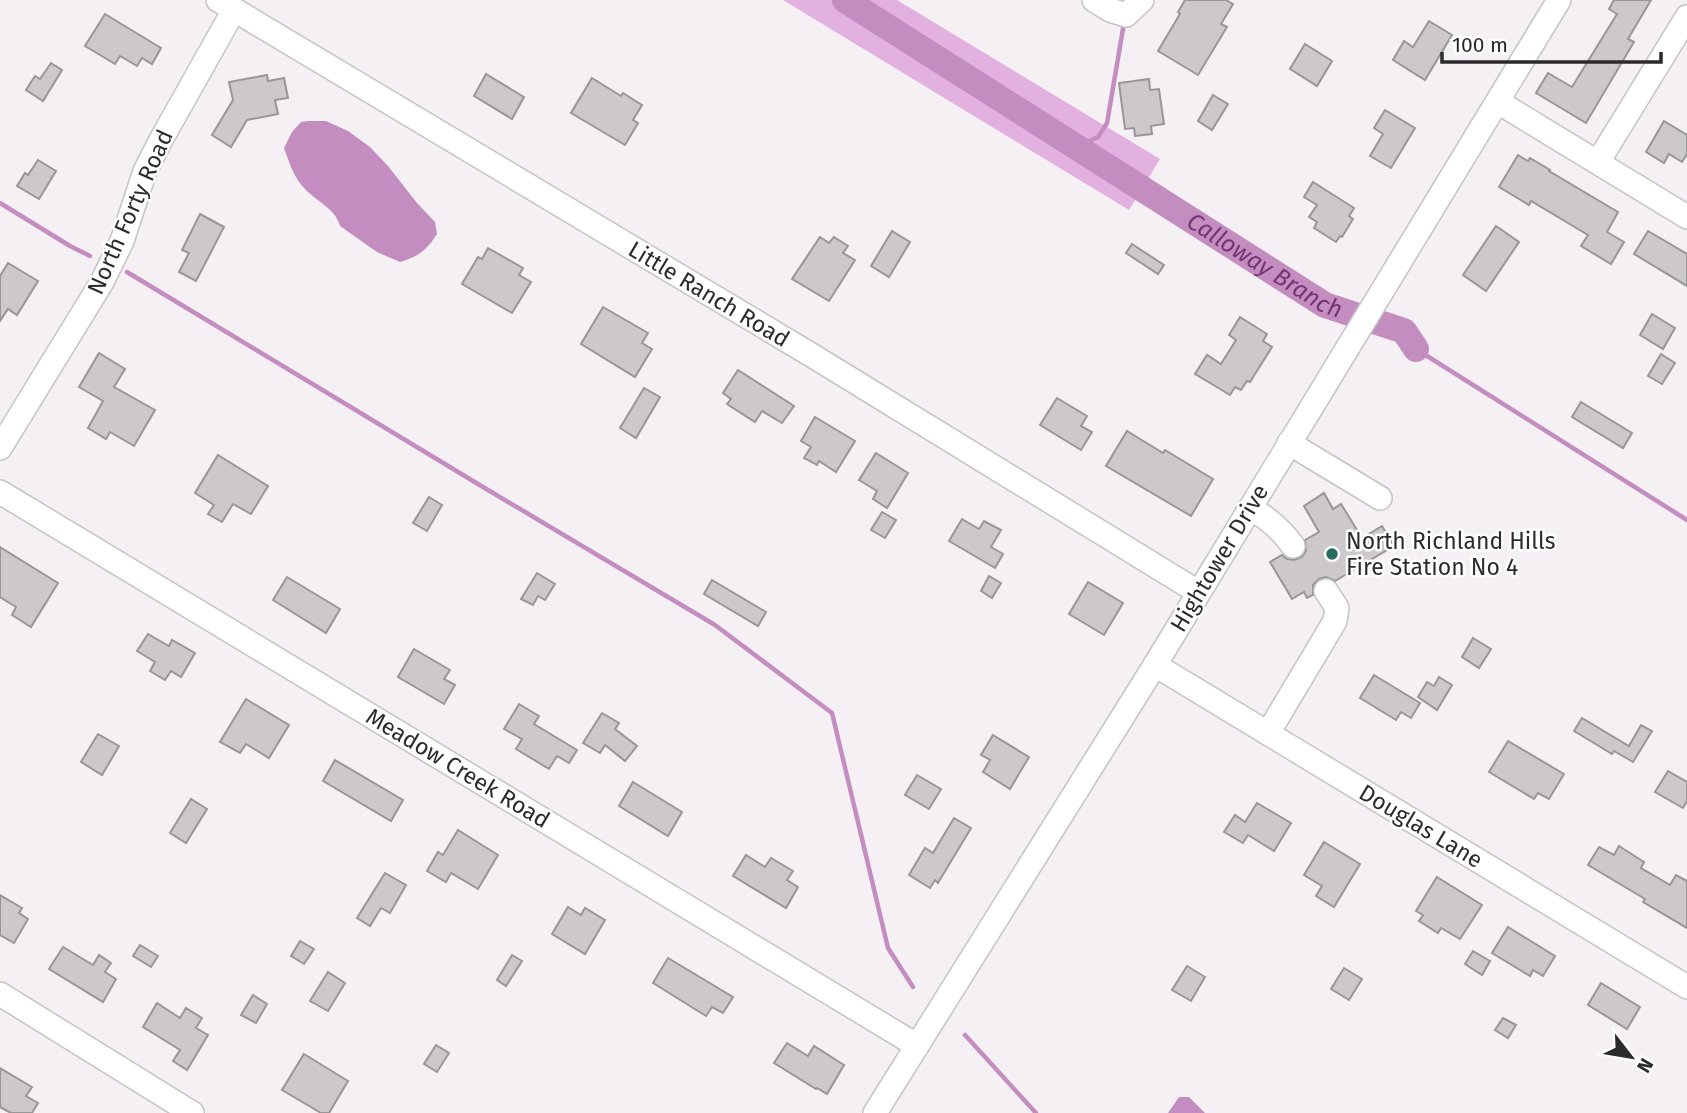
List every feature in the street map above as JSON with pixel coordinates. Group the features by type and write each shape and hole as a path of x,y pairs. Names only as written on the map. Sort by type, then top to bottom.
{"street":[{"path":"1094,0 1110,10 1134,8"},
{"name":"Hightower Drive","path":"874,1113 1155,665 1559,0"},
{"name":"North Forty Road","path":"0,447 102,282 122,241 145,171 226,5"},
{"name":"Little Ranch Road","path":"226,5 813,356 1198,592"},
{"path":"1598,162 1687,17"},
{"path":"1498,102 1687,217"},
{"path":"1289,443 1380,498"},
{"name":"Meadow Creek Road","path":"0,492 916,1045"},
{"path":"1250,508 1281,529 1293,546"},
{"path":"1268,733 1335,621 1338,608 1326,592"},
{"name":"Douglas Lane","path":"1155,665 1687,986"},
{"path":"0,994 192,1113"}],"shaded area":[{"path":"783,0 897,0 1160,159 1129,210"},
{"path":"326,121 348,131 370,147 388,166 435,222 437,234 425,249 400,262 377,252 340,226 330,210 301,185 284,148 292,132 301,122"},
{"path":"1179,1097 1189,1097 1205,1113 1168,1113"}],"building":[{"path":"1185,0 1226,0 1233,4 1221,24 1227,27 1198,75 1158,51 1180,14 1178,12"},
{"path":"1614,0 1651,0 1628,39 1634,42 1586,123 1536,93 1548,73 1572,87 1617,14 1609,9"},
{"path":"105,14 161,48 152,64 142,58 137,66 120,56 115,64 85,46"},
{"path":"1429,21 1452,35 1425,80 1393,60 1404,41 1413,47"},
{"path":"1305,44 1332,61 1317,86 1290,69"},
{"path":"51,63 62,70 43,101 26,90 35,76 40,79"},
{"path":"486,74 524,97 512,119 474,96"},
{"path":"267,75 268,81 284,78 288,98 275,100 278,114 247,120 231,147 212,135 233,100 229,82"},
{"path":"592,78 642,105 633,120 638,123 625,145 571,113"},
{"path":"1149,79 1150,90 1159,89 1164,124 1151,126 1152,134 1135,136 1134,128 1125,129 1119,83"},
{"path":"1213,95 1228,104 1212,130 1198,121"},
{"path":"1385,110 1415,128 1391,168 1370,156 1383,134 1374,128"},
{"path":"1664,121 1687,135 1687,154 1682,162 1669,154 1664,163 1646,152"},
{"path":"1518,155 1528,161 1530,158 1618,212 1607,232 1624,242 1611,264 1581,246 1588,235 1531,201 1529,205 1499,187"},
{"path":"38,160 56,171 39,199 17,186"},
{"path":"1313,182 1354,208 1349,216 1353,219 1336,242 1314,228 1317,222 1309,217 1317,205 1304,197"},
{"path":"200,214 224,227 196,281 179,272 189,253 182,250"},
{"path":"1496,226 1519,242 1486,291 1463,275"},
{"path":"892,231 910,242 889,277 871,266"},
{"path":"1648,231 1687,254 1687,286 1634,254"},
{"path":"820,237 829,243 834,237 848,246 843,253 855,260 829,301 792,279"},
{"path":"1132,244 1164,265 1158,274 1126,253"},
{"path":"488,248 523,268 519,275 531,282 512,313 462,284 478,257 482,259"},
{"path":"8,263 38,281 17,315 8,309 0,321 0,276"},
{"path":"603,307 648,333 642,343 652,349 635,377 581,344"},
{"path":"1652,314 1675,328 1663,349 1640,335"},
{"path":"1240,317 1267,334 1263,341 1272,347 1250,382 1247,381 1241,390 1235,387 1230,395 1195,374 1207,355 1221,364 1236,340 1229,335"},
{"path":"99,353 125,369 114,387 155,410 134,446 110,432 106,439 88,428 103,401 79,387"},
{"path":"1661,354 1675,363 1662,384 1648,376"},
{"path":"738,370 794,406 782,423 762,411 755,422 727,404 731,399 723,393"},
{"path":"644,388 660,397 636,438 620,428"},
{"path":"1057,398 1087,416 1081,426 1092,432 1081,450 1040,425"},
{"path":"1581,402 1632,433 1623,448 1572,417"},
{"path":"815,417 855,441 836,472 819,461 817,465 804,458 811,447 801,441"},
{"path":"1127,431 1213,479 1191,516 1106,466"},
{"path":"876,453 908,473 887,508 873,499 877,491 859,480"},
{"path":"218,455 268,486 251,514 233,504 222,522 208,514 214,505 195,493"},
{"name":"North Richland Hills Fire Station No 4","path":"1324,493 1333,509 1341,504 1362,538 1382,526 1394,546 1335,581 1326,577 1319,579 1313,585 1313,595 1307,598 1304,592 1292,599 1270,562 1282,555 1294,560 1302,557 1306,551 1305,540 1319,532 1304,506"},
{"path":"429,497 442,505 427,531 413,523"},
{"path":"882,512 896,520 885,538 871,530"},
{"path":"962,519 979,529 984,521 1001,530 991,547 1003,554 995,568 949,541"},
{"path":"0,547 58,583 31,627 12,615 16,607 0,597"},
{"path":"537,573 555,584 545,600 538,596 533,605 521,599"},
{"path":"989,576 1001,583 992,598 981,591"},
{"path":"287,577 340,609 326,633 273,600"},
{"path":"712,580 766,612 758,626 704,594"},
{"path":"1088,582 1123,603 1104,635 1069,614"},
{"path":"148,634 169,646 172,640 195,653 181,677 171,671 165,680 150,671 155,662 137,651"},
{"path":"1473,638 1491,649 1479,668 1462,657"},
{"path":"414,649 450,670 444,679 455,685 444,704 398,677"},
{"path":"1374,675 1420,703 1411,718 1401,712 1396,720 1360,698"},
{"path":"1439,677 1452,685 1437,710 1418,697 1427,682 1434,686"},
{"path":"246,699 289,725 269,758 246,744 240,753 220,742"},
{"path":"519,704 539,716 534,724 577,750 569,763 557,756 549,769 516,749 522,739 504,729"},
{"path":"602,713 619,723 615,729 637,746 625,761 605,745 600,753 583,743"},
{"path":"1582,718 1629,746 1641,725 1652,731 1633,762 1614,751 1612,754 1574,731"},
{"path":"98,734 119,746 102,775 81,762"},
{"path":"993,735 1029,757 1010,789 983,772 990,760 981,755"},
{"path":"1508,741 1564,774 1549,799 1538,793 1534,799 1489,772"},
{"path":"335,760 403,800 391,821 323,781"},
{"path":"1668,771 1687,782 1687,801 1683,808 1655,792"},
{"path":"917,775 941,789 929,809 905,795"},
{"path":"633,782 682,812 668,836 619,806"},
{"path":"191,799 207,809 186,843 170,833"},
{"path":"1257,803 1291,823 1274,851 1248,835 1243,843 1224,832 1235,815 1245,822"},
{"path":"954,818 971,828 938,883 935,880 930,888 909,875 925,848 933,853"},
{"path":"458,830 498,855 478,889 451,873 446,882 427,871 438,852 443,855"},
{"path":"1324,842 1360,864 1334,907 1316,896 1322,886 1304,875"},
{"path":"1619,846 1644,862 1641,868 1670,885 1676,875 1687,881 1687,928 1588,865 1599,847 1614,855"},
{"path":"746,855 765,867 771,858 793,871 787,880 798,887 786,908 733,876"},
{"path":"385,873 406,885 390,913 381,908 370,926 357,918"},
{"path":"1437,877 1482,905 1460,939 1441,928 1438,933 1419,921 1423,915 1416,911"},
{"path":"0,895 22,908 19,913 28,919 14,943 0,935"},
{"path":"568,907 581,915 585,908 605,920 585,954 552,934"},
{"path":"1508,927 1555,956 1543,976 1533,970 1530,976 1492,953"},
{"path":"300,941 314,949 304,964 291,956"},
{"path":"140,945 158,956 151,967 133,956"},
{"path":"63,947 93,965 99,955 111,963 105,972 116,979 103,1002 49,969"},
{"path":"1473,951 1490,961 1482,975 1465,964"},
{"path":"512,955 522,961 506,986 497,980"},
{"path":"668,958 733,997 723,1013 712,1007 706,1016 653,983"},
{"path":"1187,966 1205,977 1191,1001 1172,990"},
{"path":"1344,968 1362,979 1349,1000 1331,989"},
{"path":"328,972 345,983 328,1011 310,1001"},
{"path":"1601,983 1640,1007 1627,1029 1588,1005"},
{"path":"253,995 267,1004 256,1023 241,1015"},
{"path":"157,1003 180,1018 186,1008 202,1018 196,1028 208,1035 187,1070 173,1061 180,1050 143,1027"},
{"path":"1503,1018 1516,1025 1508,1038 1495,1030"},
{"path":"787,1043 808,1056 814,1046 844,1065 827,1094 774,1063"},
{"path":"436,1045 449,1053 437,1072 424,1064"},
{"path":"304,1054 348,1081 329,1113 321,1113 282,1090"},
{"path":"0,1068 32,1087 26,1096 38,1103 32,1113 11,1113 0,1107"}],"waterway":[{"name":"Calloway Branch","path":"845,0 1325,305 1404,331 1416,349"},
{"path":"1040,124 1085,143 1098,137 1107,123 1124,23"},
{"path":"0,203 90,256"},
{"path":"127,272 715,625 832,713 888,948 913,987"},
{"name":"Calloway Branch","path":"1416,349 1687,520"},
{"path":"965,1035 1036,1113"}],"place":[{"name":"North Richland Hills Fire Station No 4","path":"1332,554"}]}
